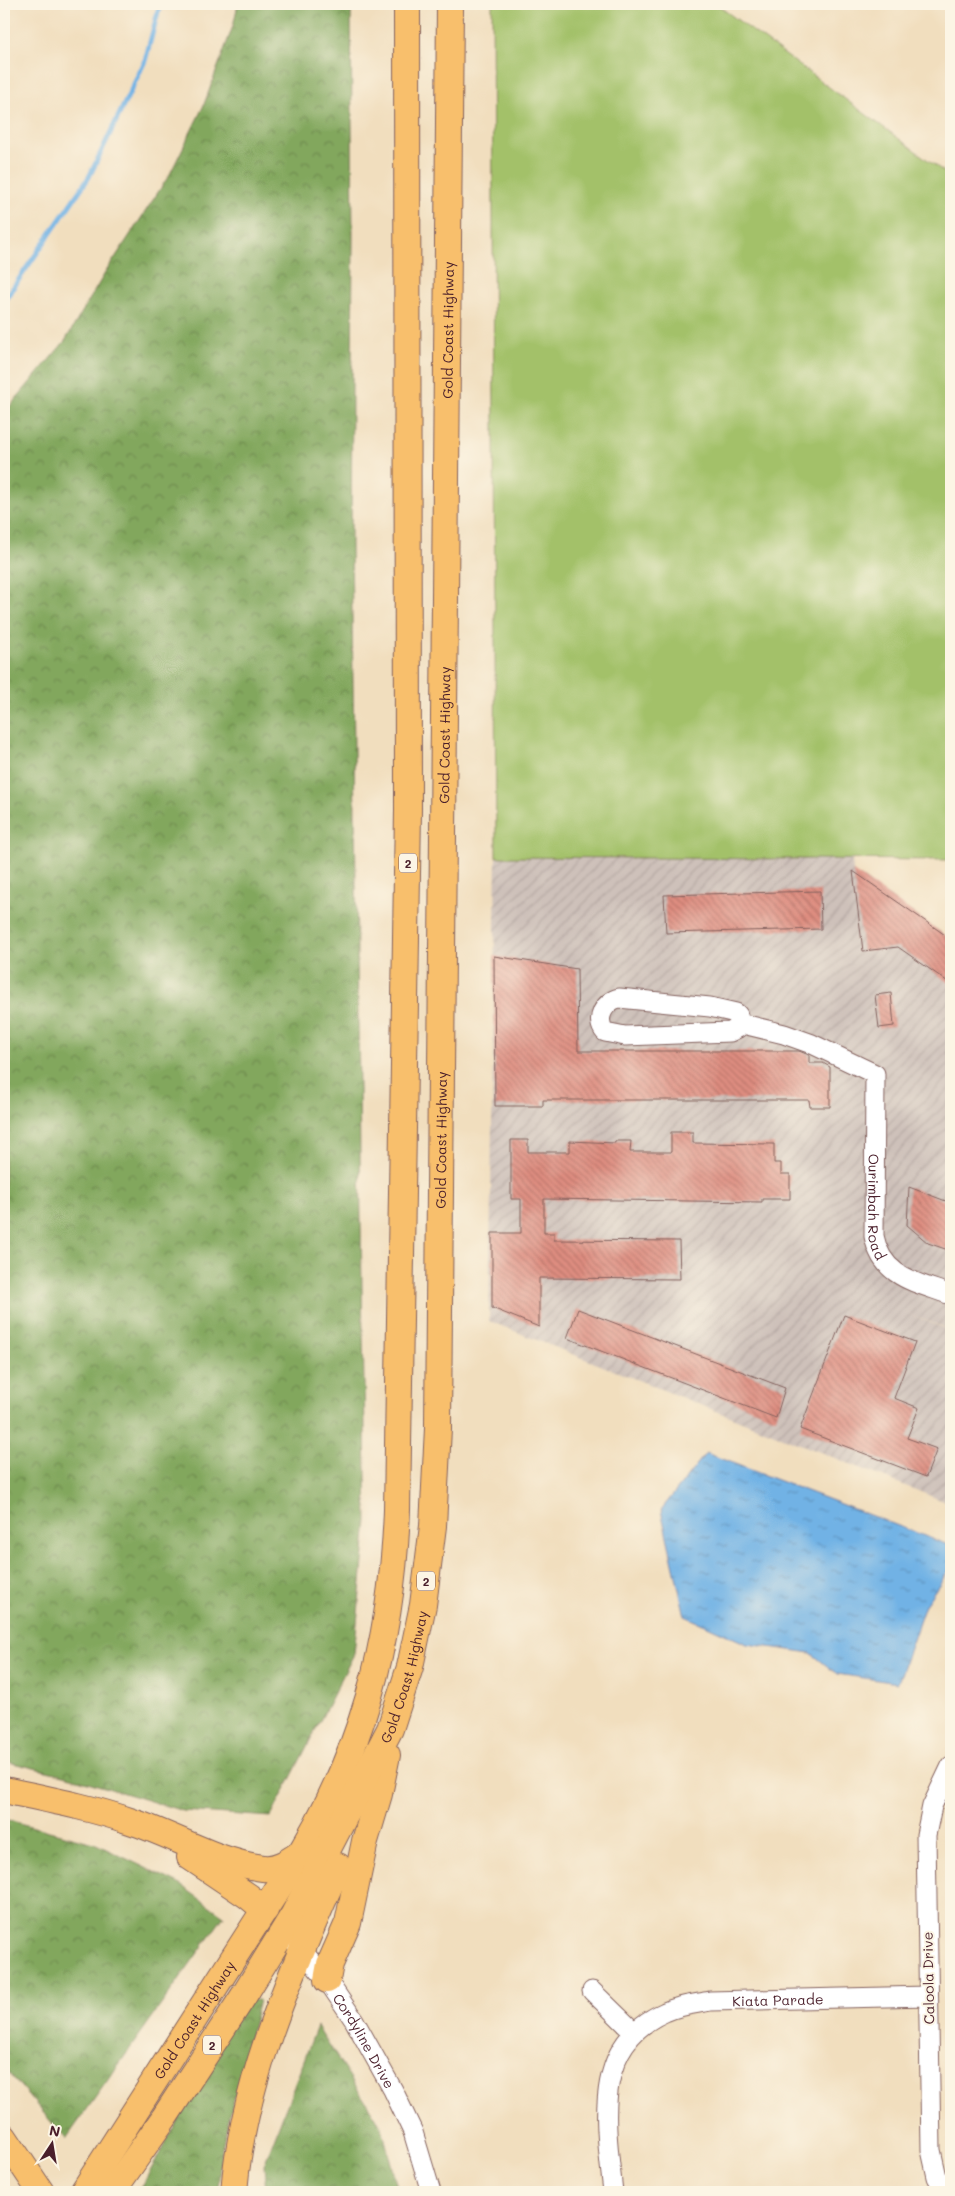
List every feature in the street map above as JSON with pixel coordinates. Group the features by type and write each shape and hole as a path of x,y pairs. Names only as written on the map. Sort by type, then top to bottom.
{"highway":[{"name":"Gold Coast Highway","path":"84,2192 301,1852 342,1773 363,1718 375,1679 386,1628 396,1546 408,810 407,4"},
{"name":"Gold Coast Highway","path":"112,2192 228,2022 324,1861 390,1730 410,1667 423,1605 433,1526 438,1428 450,4"},
{"path":"234,2192 236,2163 264,2045 357,1822 390,1730"},
{"path":"327,1980 330,1964 348,1923 365,1841 383,1775 390,1730"},
{"path":"4,1790 86,1808 131,1821 229,1860 264,1868 275,1867 287,1862 301,1852"},
{"path":"131,1821 207,1868 265,1910"},
{"path":"4,2137 41,2192"}],"street":[{"path":"620,998 725,1010 738,1015 739,1023 738,1028 730,1032 625,1036 605,1032 601,1022 605,1006 611,1000 620,998"},
{"name":"Ourimbah Road","path":"739,1023 784,1034 812,1044 875,1074 874,1236 876,1249 882,1262 894,1272 951,1295"},
{"name":"Caloola Drive","path":"946,2192 937,2177 931,2150 926,1835 932,1806 951,1766"},
{"name":"Cordyline Drive","path":"265,1910 327,1980 354,2020 393,2090 413,2132 432,2192"},
{"path":"592,1991 634,2032"},
{"name":"Kiata Parade","path":"613,2192 606,2120 608,2082 624,2045 634,2032 666,2012 710,2001 928,1996"}],"shaded area":[{"path":"496,857 852,859 853,871 951,939 951,1330 906,1313 951,1331 951,1504 489,1321"}],"green space":[{"path":"238,4 351,4 353,240 351,544 367,1521 354,1654 271,1817 183,1811 68,1776 4,1761 4,413 65,341 105,273 170,174 203,107 233,26"},
{"path":"492,4 716,4 951,177 951,860 496,857"},
{"path":"4,1819 94,1843 179,1884 224,1916 66,2139 4,2067"},
{"path":"243,1997 259,2000 221,2151 218,2192 139,2192"},
{"path":"317,2026 382,2127 398,2192 266,2192 264,2165"}],"water":[{"path":"706,1453 951,1546 951,1567 925,1605 898,1683 837,1674 811,1653 747,1644 685,1616 661,1510"}],"building":[{"path":"853,871 951,939 951,984 898,947 863,951"},
{"path":"820,891 821,929 666,933 664,895"},
{"path":"494,956 577,969 578,1051 799,1051 809,1055 809,1063 823,1063 830,1067 830,1107 810,1107 809,1100 543,1100 543,1106 495,1106"},
{"path":"891,993 894,1026 879,1028 875,995"},
{"path":"671,1132 693,1132 693,1143 774,1144 774,1163 781,1163 781,1174 790,1174 790,1199 762,1199 762,1202 544,1199 544,1233 554,1233 554,1240 679,1241 680,1279 539,1278 539,1327 492,1308 492,1233 521,1233 521,1199 511,1199 511,1140 528,1140 528,1152 570,1152 570,1141 615,1143 615,1141 631,1141 630,1152 671,1152"},
{"path":"909,1187 951,1203 951,1251 928,1243 907,1225"},
{"path":"578,1309 785,1388 776,1418 567,1338"},
{"path":"844,1315 915,1342 894,1398 919,1408 907,1438 937,1449 926,1477 800,1429"}],"waterway":[{"path":"4,301 89,177 145,61 160,4"}]}
